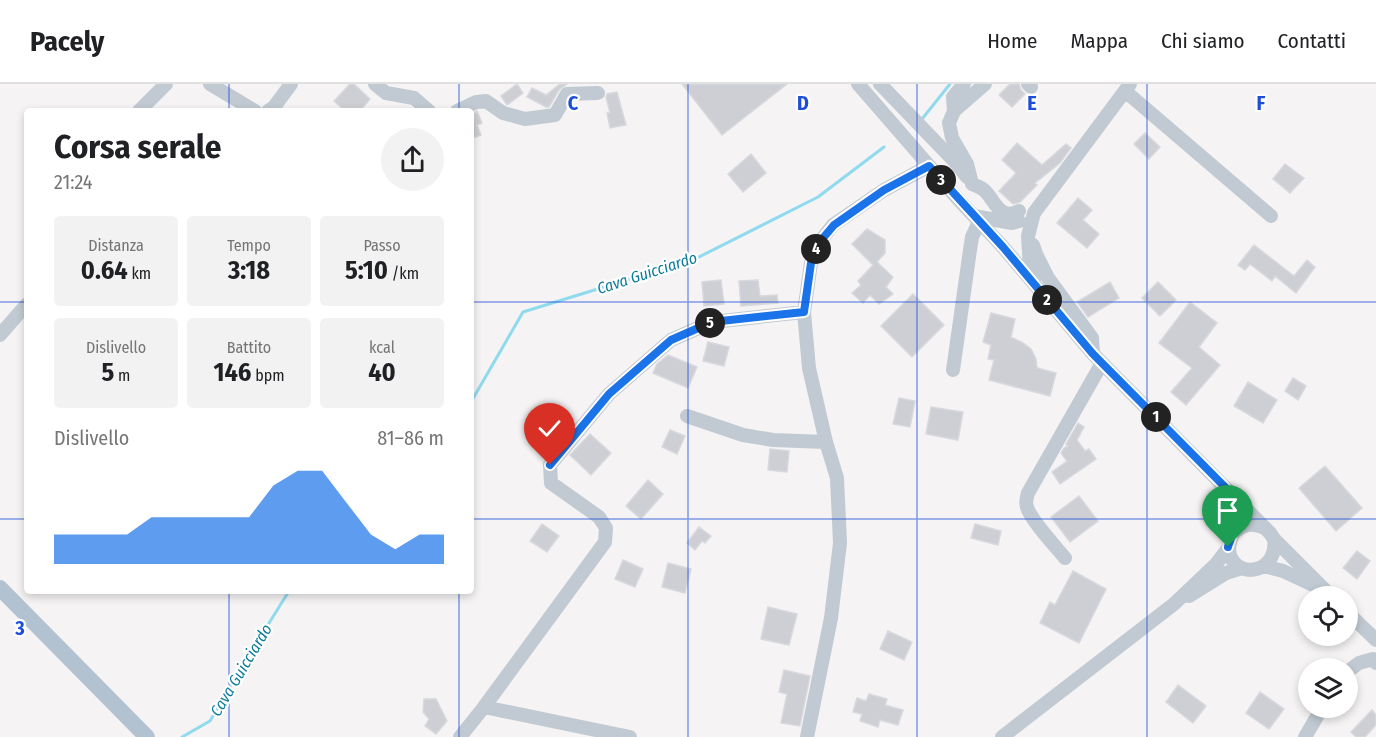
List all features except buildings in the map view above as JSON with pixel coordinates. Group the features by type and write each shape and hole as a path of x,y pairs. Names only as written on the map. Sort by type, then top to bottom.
{"main road":[{"path":"0,588 147,737"}],"street":[{"path":"142,108 166,84"},
{"path":"210,84 250,108"},
{"path":"272,108 291,84"},
{"path":"375,84 386,93 414,98 426,108"},
{"path":"858,84 957,198 1003,247 1098,359 1320,586"},
{"path":"880,84 957,164 972,184 984,189 1005,214 1013,214 1030,225"},
{"path":"954,111 953,97 964,84"},
{"path":"972,184 967,164 952,138 949,123 954,111 985,84"},
{"path":"1003,247 1018,242 1128,88 1271,216"},
{"path":"464,108 476,102 486,101 503,113 525,119 555,115 567,94 598,93"},
{"path":"807,737 831,618 840,543 837,478 809,368 804,312 811,263 818,244 834,225 884,190 929,166"},
{"path":"957,198 972,184"},
{"path":"977,219 1016,217"},
{"path":"1003,247 1016,217"},
{"path":"953,370 972,237 977,219"},
{"path":"1030,225 1030,268 1035,286"},
{"path":"1030,225 1036,254 1048,278 1092,338 1098,359 1028,493 1026,501 1032,516 1065,558"},
{"path":"0,335 24,307"},
{"path":"460,737 606,542 606,528 600,518 551,483 550,465 609,394 671,340 712,322 804,312"},
{"path":"687,416 743,435 773,440 826,442"},
{"path":"1225,487 1230,506 1232,560 1242,568 1250,570 1264,566 1274,554 1274,539"},
{"path":"1002,737 1174,604 1216,562 1244,525 1258,525 1265,528"},
{"path":"1264,566 1283,571 1312,586"},
{"path":"1174,604 1226,573 1242,568"},
{"path":"1358,623 1376,640"},
{"path":"1358,664 1373,659 1376,663"},
{"path":"484,707 630,737"},
{"path":"1305,737 1316,718"}],"waterway":[{"name":"Cava Guicciardo","path":"922,119 950,84"},
{"name":"Cava Guicciardo","path":"474,397 523,312 695,259 818,197 884,147"},
{"name":"Cava Guicciardo","path":"182,737 210,721 287,594"}],"route":[{"path":"550,465 609,394 671,340 712,322 804,312 811,263 818,244 834,225 884,190 929,166 1003,247 1093,354 1225,487 1233,534 1228,547"}]}
